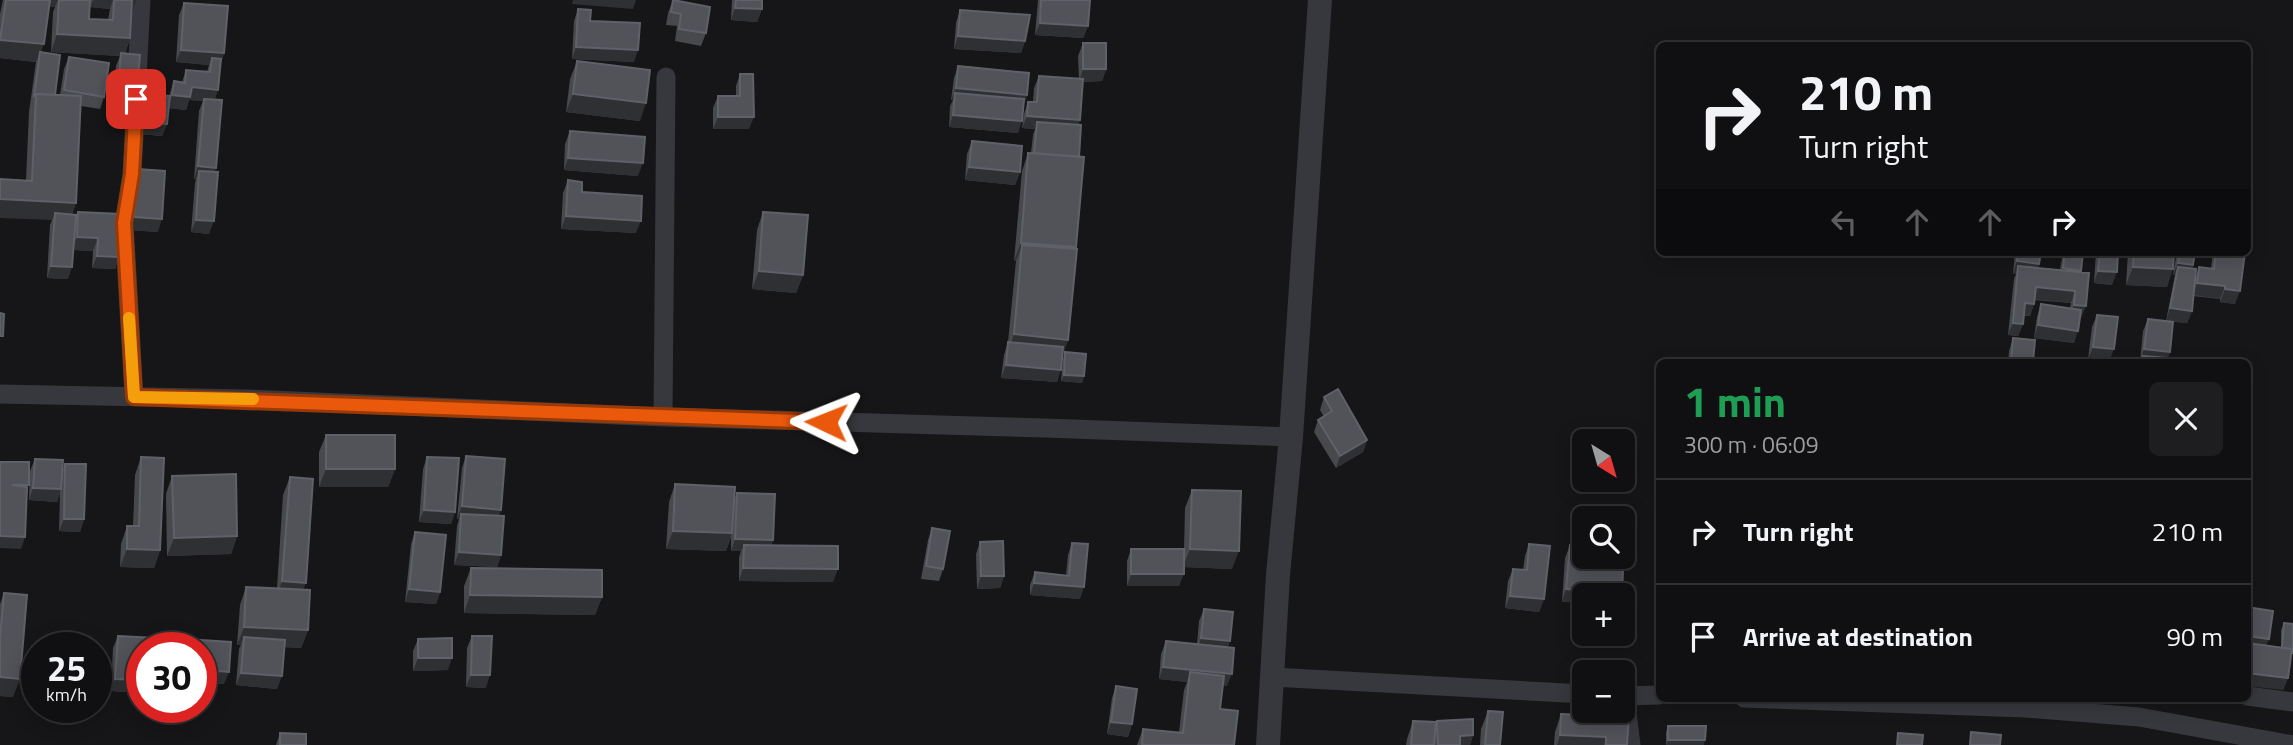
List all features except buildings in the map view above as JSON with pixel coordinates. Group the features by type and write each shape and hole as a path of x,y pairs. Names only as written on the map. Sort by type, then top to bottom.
{"street":[{"path":"134,397 124,223 132,174 141,0"},
{"path":"1268,745 1278,575 1292,438 1320,0"},
{"path":"663,417 666,76"},
{"path":"0,394 261,400 663,417 1292,438"},
{"path":"1272,677 1572,693"},
{"path":"1635,696 1656,695"},
{"path":"2251,697 2293,702"},
{"path":"1857,702 2026,708 2139,717 2293,745"},
{"path":"1628,723 1631,745"}],"slow traffic":[{"path":"129,318 134,397 253,399"}],"route":[{"path":"136,99 132,174 124,223 134,397 826,422"}]}
